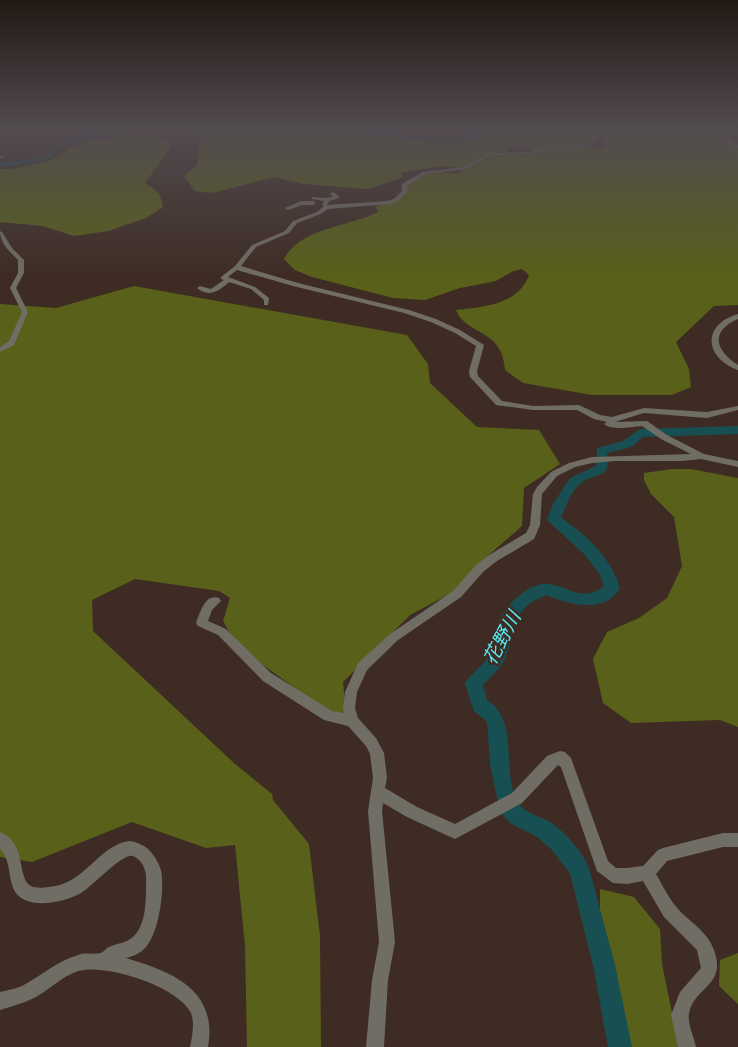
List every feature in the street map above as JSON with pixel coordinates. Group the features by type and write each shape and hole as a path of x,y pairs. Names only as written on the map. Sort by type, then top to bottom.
{"street":[{"path":"301,210 326,206 388,203 396,200 405,191 404,184 414,179"},
{"path":"266,304 266,299 253,288 223,278 237,267 254,246 287,232 295,222 326,206 337,197 333,194"},
{"path":"288,208 312,199 326,206"},
{"path":"0,233 10,249 21,260 21,273 13,288 25,312 16,328 15,339 9,346 0,350"},
{"path":"237,267 309,289 347,296 434,320 480,345 473,371 474,376 489,391 494,400 499,403 533,408 579,407 597,416 612,420 644,410 707,415 738,408"},
{"path":"200,288 205,292 213,291 228,280"},
{"path":"738,316 724,321 714,332 714,340 723,359 738,368"},
{"path":"570,408 606,424 622,425 639,422 654,428 664,437 701,456"},
{"path":"375,1047 380,980 387,942 375,811 380,778 377,753 364,733 352,721 349,708 351,692 362,667 394,637 457,594 480,568 530,536 534,530 536,497 544,484 569,466 604,459 701,456 738,464"},
{"path":"215,601 207,608 202,623 222,632 266,677 329,716 352,721"},
{"path":"379,792 412,812 455,832 517,798 552,761 560,757 566,763 602,866 613,875 627,876 647,873 664,855 723,840 738,840"},
{"path":"0,839 10,848 17,883 22,889 33,895 58,894 74,889 117,855 129,848 136,849 151,864 154,876 152,915 143,936 136,946 112,952 104,961"},
{"path":"647,873 673,915 698,936 709,956 709,972 686,998 680,1015 687,1047"},
{"path":"0,1001 27,992 69,966 87,961 104,961 144,971 194,1002 202,1025 199,1047"}],"green space":[{"path":"0,179 148,179 145,183 157,192 163,207 146,218 108,231 74,236 43,226 0,222"},
{"path":"186,179 268,179 212,193 195,191"},
{"path":"283,179 398,179 368,189 304,184"},
{"path":"417,179 738,179 738,305 714,306 676,342 689,369 691,387 672,395 592,395 523,383 505,370 501,352 494,342 464,322 456,310 489,306 517,293 529,275 522,269 513,271 496,281 460,288 425,300 393,298 312,277 295,270 284,259 291,249 313,234 378,212 375,206 385,204 406,193 407,184"},
{"path":"134,286 407,335 428,364 430,383 477,427 539,430 560,464 524,488 522,526 476,566 457,590 410,615 343,682 345,704 343,716 327,711 238,647 223,621 230,598 219,591 135,579 92,600 93,631 235,764 272,794 273,800 309,844 320,936 321,1047 247,1047 245,946 235,845 206,848 132,822 32,862 0,857 0,304 56,308"},
{"path":"672,469 691,469 738,478 738,727 720,720 631,723 603,703 593,659 607,632 639,618 667,598 682,566 674,517 651,494 644,480 644,473"},
{"path":"600,889 634,897 660,929 662,964 679,1047 629,1047 613,959 600,912"},
{"path":"738,953 738,1004 719,986 720,960"}],"waterway":[{"name":"花野川","path":"620,1047 604,965 579,868 558,842 544,830 517,816 507,805 499,764 496,720 491,712 480,705 474,684 496,660 508,619 517,607 529,597 548,589 572,598 589,599 597,598 612,588 610,579 598,560 580,540 554,520 560,504 575,481 601,469 603,465 601,451 627,444 640,433 738,430"}]}
